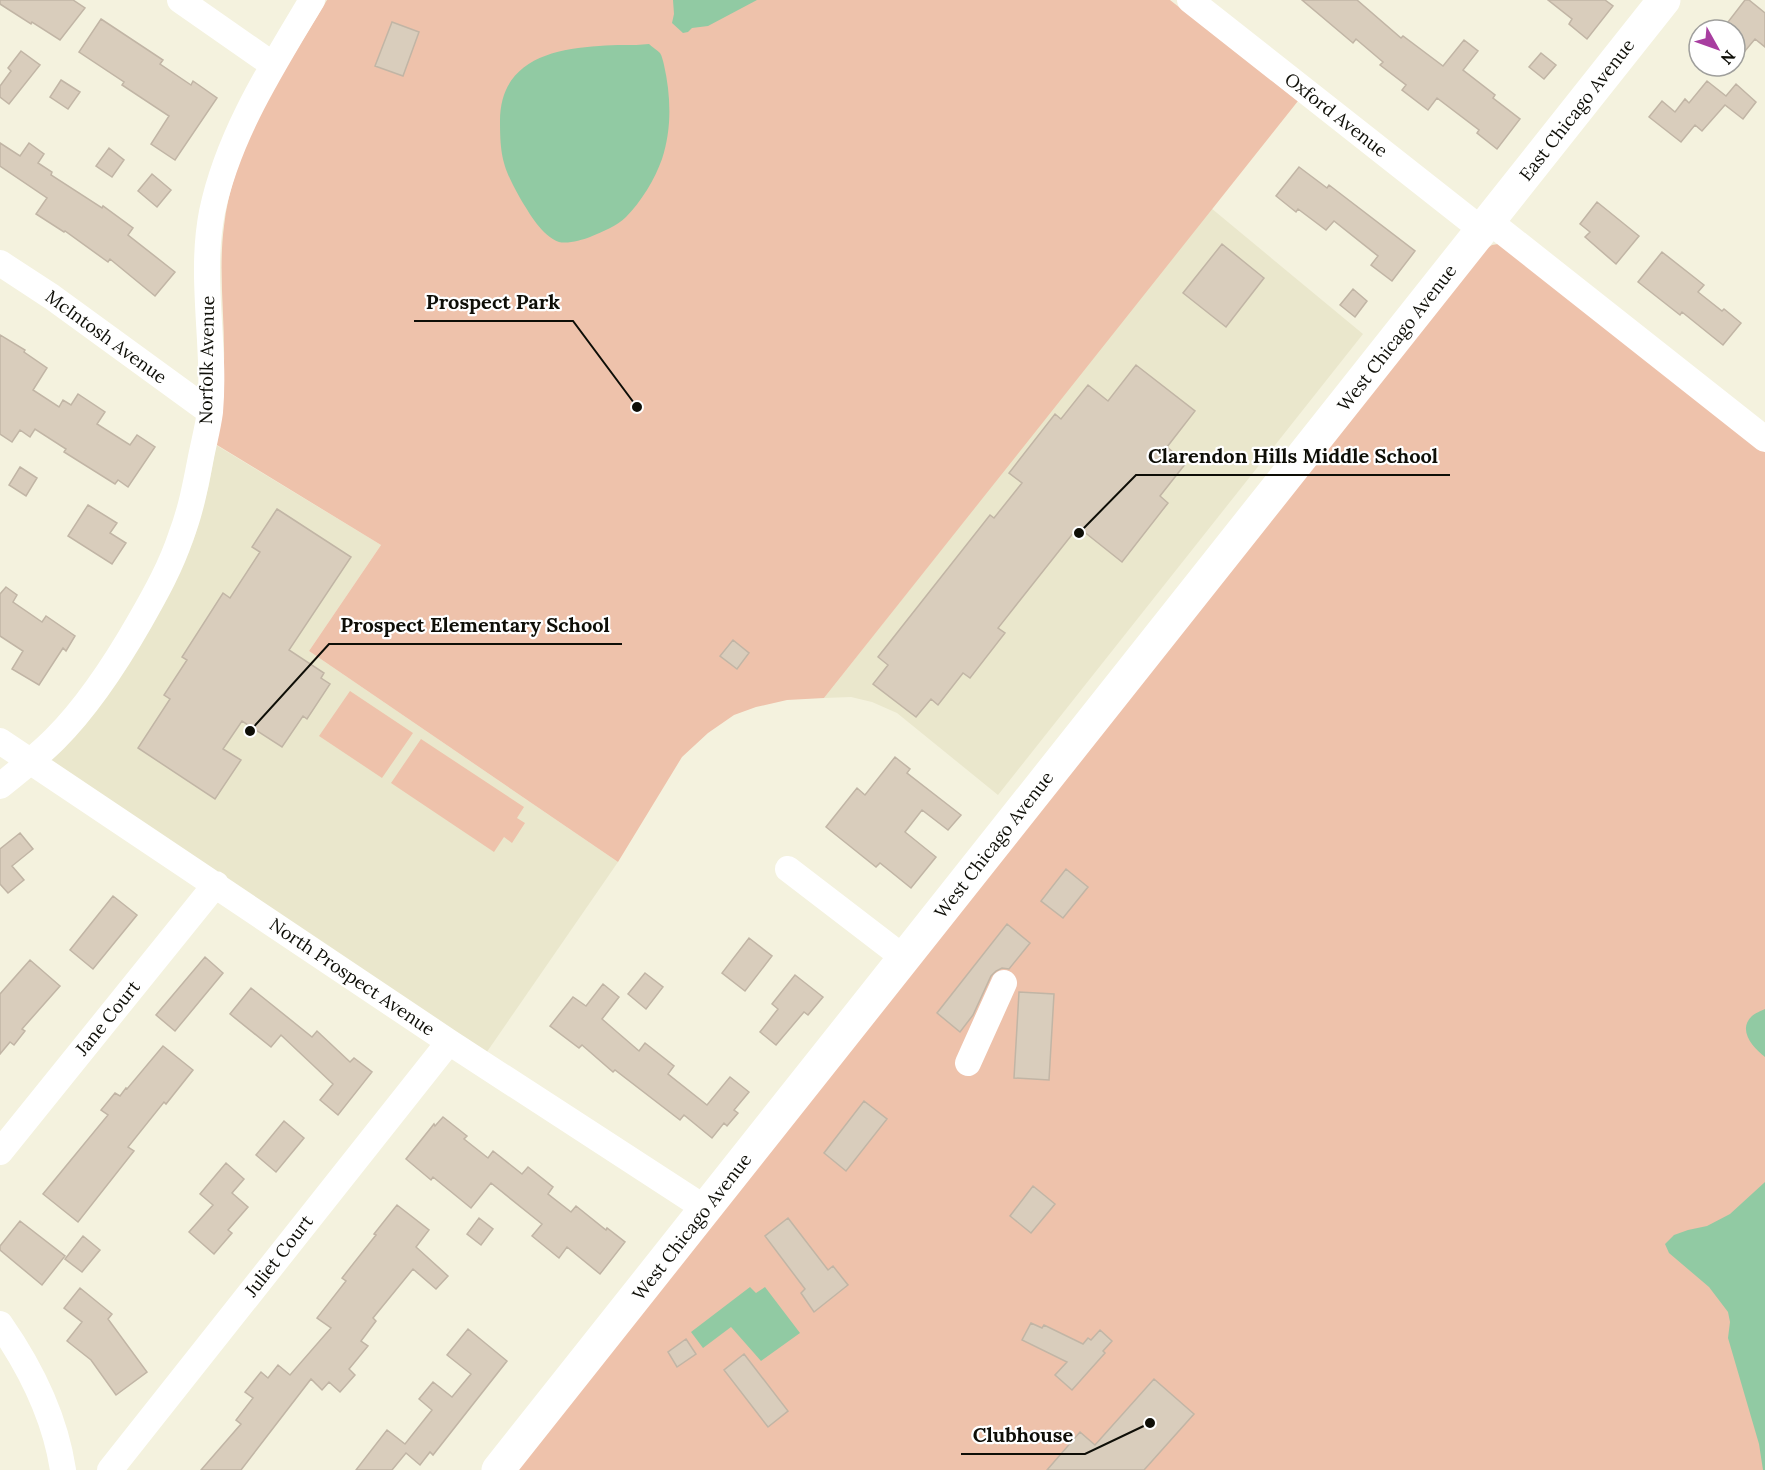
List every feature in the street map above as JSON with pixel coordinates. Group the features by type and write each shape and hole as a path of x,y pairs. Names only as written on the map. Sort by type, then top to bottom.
{"main road":[{"name":"East Chicago Avenue","path":"1486,225 1664,0"},
{"name":"West Chicago Avenue","path":"498,1470 1486,225"}],"street":[{"path":"180,0 273,66"},
{"name":"Norfolk Avenue","path":"0,786 55,739 105,678 169,569 194,494 210,412 207,259 218,186 228,157 273,66 312,0"},
{"name":"Oxford Avenue","path":"1190,0 1765,439"},
{"name":"McIntosh Avenue","path":"0,263 52,297 210,412"},
{"name":"North Prospect Avenue","path":"0,741 449,1042 706,1209"},
{"path":"788,868 904,958"},
{"name":"Jane Court","path":"0,1152 216,884"},
{"path":"968,1063 1004,983"},
{"name":"Juliet Court","path":"110,1470 449,1042"},
{"path":"0,1324 31,1374 42,1399 59,1445 63,1470"}],"shaded area":[{"path":"327,0 1170,0 1298,101 824,698 787,700 756,707 734,715 708,733 682,757 618,862 309,651 381,545 217,445 224,363 222,243 229,196 238,166 264,108"},
{"path":"673,0 757,0 708,26 692,28 683,33 672,23"},
{"path":"649,44 662,57 669,100 668,136 656,174 637,204 618,223 587,238 559,242 547,235 536,223 506,170 502,153 500,121 502,101 509,85 518,72 546,55 605,45"},
{"path":"1211,208 1363,334 998,795 897,713 872,702 851,697 824,698"},
{"path":"1498,244 1765,452 1765,1470 513,1470 1486,249"},
{"path":"216,445 381,545 309,651 618,862 482,1059 49,760 163,605 193,542 209,485"},
{"path":"350,691 413,733 382,778 319,736"},
{"path":"421,739 524,807 517,818 525,823 512,843 504,837 494,852 391,783"},
{"path":"1765,1009 1765,1057 1748,1038 1746,1027 1752,1016"},
{"path":"1765,1182 1765,1470 1763,1470 1759,1444 1728,1338 1730,1322 1728,1312 1709,1287 1669,1253 1665,1244 1674,1235 1707,1226 1730,1214"},
{"path":"750,1287 756,1293 765,1287 800,1333 761,1361 731,1327 703,1348 691,1332"}],"building":[{"path":"0,0 73,0 85,8 60,40 0,4"},
{"path":"1302,0 1357,0 1401,38 1403,36 1443,66 1464,40 1478,51 1463,70 1495,95 1493,98 1520,119 1497,149 1477,133 1479,130 1437,98 1428,110 1402,90 1406,85 1380,65 1383,62 1356,39 1353,43"},
{"path":"1548,0 1605,0 1613,6 1587,39 1569,24 1572,19"},
{"path":"1745,0 1749,0 1765,13 1765,47 1755,39 1747,49 1747,18 1731,18"},
{"path":"101,19 163,60 160,64 191,85 193,81 217,98 175,160 151,144 169,116 122,85 124,82 79,52"},
{"path":"392,22 419,32 403,76 375,66"},
{"path":"21,51 40,65 9,104 0,97 0,86 11,71 8,68"},
{"path":"1541,53 1556,65 1544,79 1529,67"},
{"path":"61,80 80,92 68,109 50,97"},
{"path":"1707,81 1726,96 1736,84 1756,102 1743,119 1725,105 1702,131 1695,125 1681,142 1649,117 1662,101 1675,112 1685,99 1689,103"},
{"path":"0,143 20,156 29,143 44,154 38,163 52,172 51,175 102,208 103,206 133,228 128,235 175,272 155,296 110,259 108,262 65,231 36,214 47,198 0,166"},
{"path":"109,148 124,160 112,177 96,166"},
{"path":"1299,167 1327,188 1329,185 1415,251 1392,281 1371,265 1378,256 1334,221 1326,230 1298,209 1296,212 1276,196"},
{"path":"152,174 171,190 157,207 138,191"},
{"path":"1597,202 1639,236 1616,264 1585,237 1590,232 1580,224"},
{"path":"1222,244 1264,278 1226,327 1183,293"},
{"path":"1662,252 1704,285 1698,292 1741,323 1723,345 1682,312 1680,315 1638,282"},
{"path":"1353,289 1367,301 1355,317 1340,305"},
{"path":"0,335 25,350 24,352 47,368 33,390 59,407 63,400 71,405 78,394 105,412 97,424 130,445 137,435 155,447 128,487 118,480 115,484 64,452 66,449 35,429 30,437 20,430 12,442 0,434"},
{"path":"1136,365 1195,411 1167,447 1186,463 1160,496 1168,503 1122,562 1078,527 998,628 1005,633 970,678 963,673 938,705 931,699 916,717 873,684 888,665 878,657 990,515 994,518 1022,483 1009,473 1055,414 1061,419 1088,385 1108,401"},
{"path":"20,467 37,478 26,496 9,485"},
{"path":"88,505 117,523 110,533 126,543 112,564 68,536"},
{"path":"277,509 351,557 289,650 324,673 321,678 330,684 307,719 303,716 282,747 242,721 223,749 241,760 215,799 138,748 170,699 164,695 187,660 182,657 223,593 230,598 260,552 252,547"},
{"path":"6,587 17,595 13,602 42,622 46,616 75,636 66,651 63,648 39,685 12,669 23,651 0,636 0,594"},
{"path":"733,640 749,653 737,669 720,656"},
{"path":"895,757 910,769 907,773 961,815 948,830 922,810 905,832 936,857 911,888 880,863 876,867 826,827 857,788 865,795"},
{"path":"20,833 33,849 12,866 24,880 8,893 0,884 0,849"},
{"path":"1066,869 1088,887 1063,918 1041,901"},
{"path":"113,896 137,915 93,969 70,950"},
{"path":"1007,924 1030,943 1009,969 1002,968 991,976 973,1015 960,1032 937,1013"},
{"path":"749,938 772,956 745,991 722,973"},
{"path":"205,957 223,973 175,1031 156,1015"},
{"path":"30,960 60,986 22,1029 25,1031 14,1045 10,1042 0,1054 0,994"},
{"path":"645,973 663,987 646,1009 628,994"},
{"path":"795,975 823,997 808,1015 804,1012 776,1045 760,1032 778,1009 772,1004"},
{"path":"603,984 619,997 602,1019 639,1051 645,1043 674,1066 668,1074 707,1105 730,1077 749,1092 734,1110 738,1113 727,1126 724,1123 712,1138 684,1115 680,1120 615,1070 613,1072 582,1045 579,1048 550,1026 573,997 586,1006"},
{"path":"251,988 312,1037 317,1031 350,1062 354,1058 372,1072 338,1115 320,1100 333,1084 281,1035 271,1047 230,1014"},
{"path":"1019,992 1054,994 1049,1080 1014,1078"},
{"path":"163,1046 193,1070 128,1147 134,1151 78,1222 43,1194 108,1115 101,1110 115,1093 120,1096 127,1089"},
{"path":"864,1101 887,1119 846,1171 824,1153"},
{"path":"443,1117 467,1136 464,1139 488,1158 493,1151 522,1174 528,1167 553,1187 548,1194 571,1212 576,1206 625,1242 600,1274 567,1247 559,1258 532,1236 542,1224 491,1183 471,1208 433,1177 431,1180 406,1159 434,1124 435,1126"},
{"path":"284,1121 304,1138 276,1172 256,1155"},
{"path":"226,1163 244,1179 232,1193 248,1207 228,1230 232,1233 214,1254 189,1232 213,1205 200,1194"},
{"path":"1033,1186 1055,1204 1031,1233 1010,1216"},
{"path":"397,1205 429,1230 416,1247 448,1276 436,1289 413,1269 373,1318 376,1321 361,1341 368,1346 349,1369 355,1375 340,1392 329,1382 322,1390 311,1379 241,1470 201,1470 241,1424 236,1420 253,1398 245,1392 261,1372 268,1378 278,1365 290,1375 331,1328 317,1318 346,1281 342,1278"},
{"path":"479,1218 493,1229 481,1245 467,1234"},
{"path":"788,1218 828,1270 833,1266 848,1285 814,1312 801,1293 805,1289 765,1236"},
{"path":"20,1221 65,1256 42,1285 0,1250 0,1246"},
{"path":"83,1236 100,1250 82,1272 65,1259"},
{"path":"80,1288 112,1314 108,1319 147,1372 116,1395 91,1360 67,1341 82,1322 64,1308"},
{"path":"1031,1323 1042,1328 1044,1325 1083,1344 1088,1338 1091,1340 1100,1330 1112,1341 1103,1351 1105,1353 1072,1390 1055,1375 1067,1362 1022,1340"},
{"path":"468,1329 507,1361 433,1455 430,1452 420,1465 406,1453 392,1470 356,1470 387,1430 405,1444 432,1410 419,1399 433,1382 452,1397 471,1374 447,1355"},
{"path":"686,1339 696,1354 677,1367 668,1352"},
{"path":"744,1354 788,1411 768,1427 724,1370"},
{"path":"1154,1379 1194,1414 1144,1470 1047,1470 1080,1432 1095,1445"}],"place":[{"name":"Prospect Park","path":"637,407"},
{"name":"Clarendon Hills Middle School","path":"1079,533"},
{"name":"Prospect Elementary School","path":"250,731"},
{"name":"Clubhouse","path":"1150,1423"}]}
